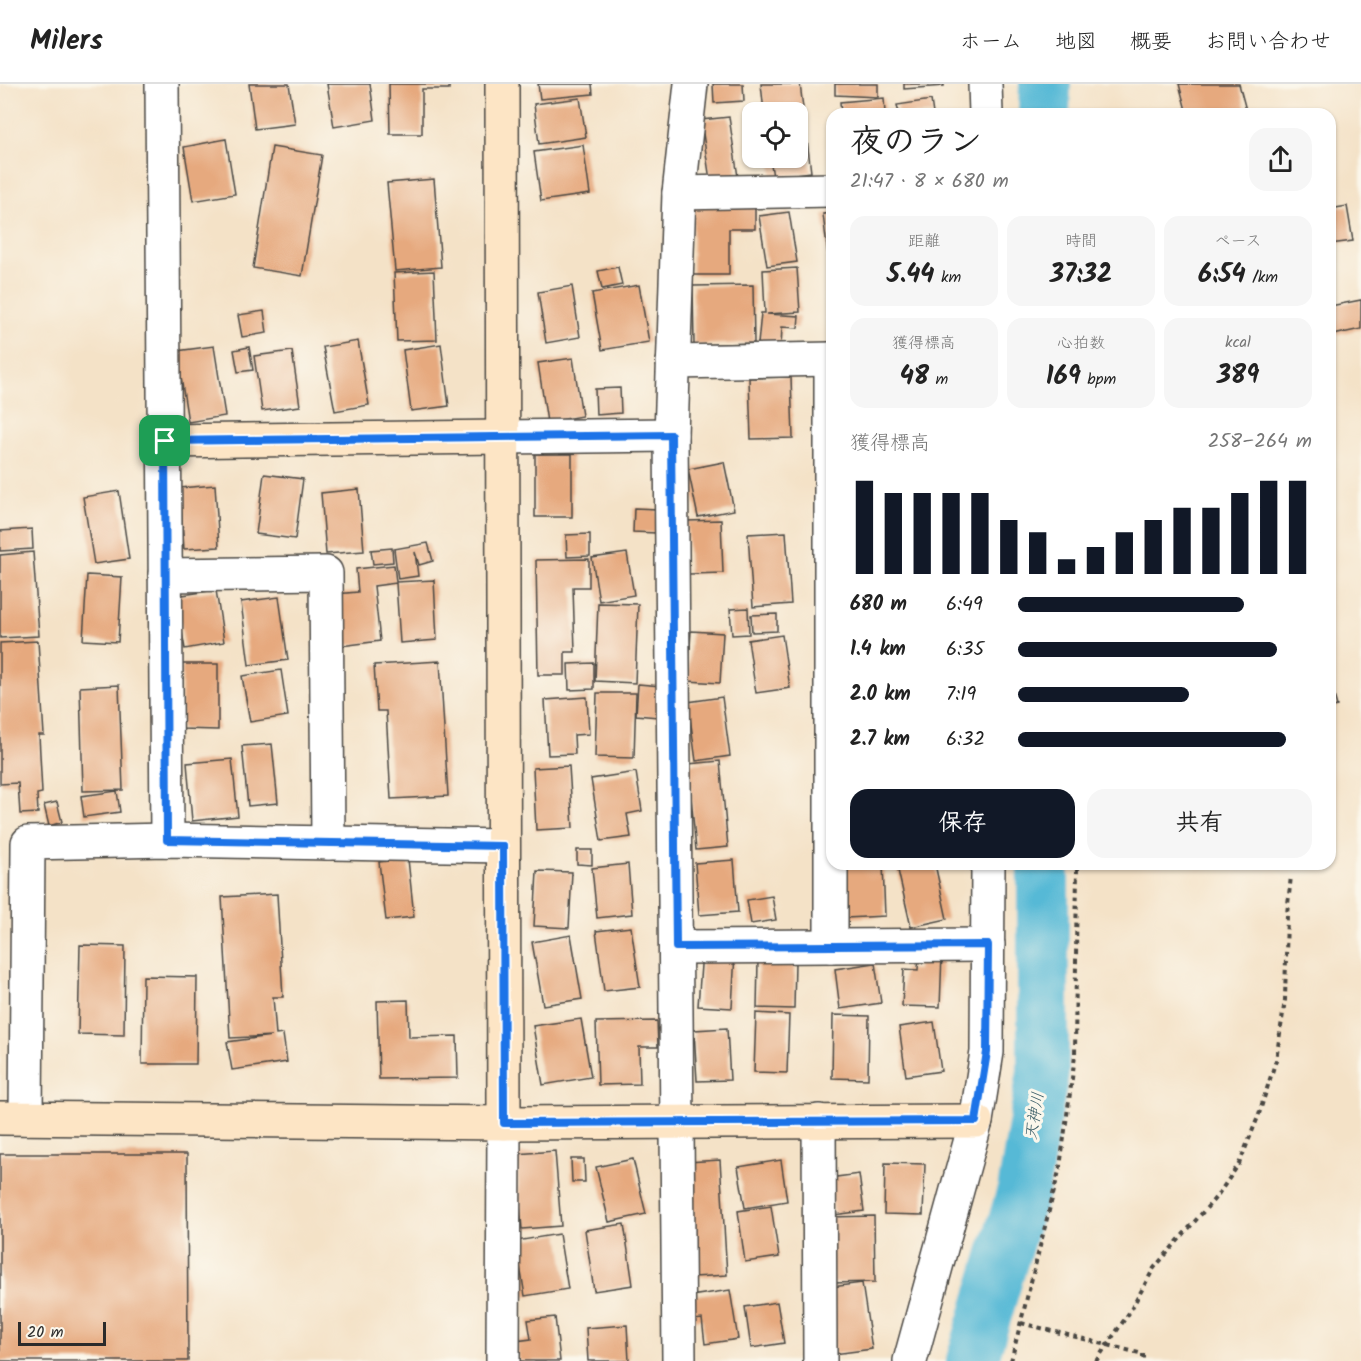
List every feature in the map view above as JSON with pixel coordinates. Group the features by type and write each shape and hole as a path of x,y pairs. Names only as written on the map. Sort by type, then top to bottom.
{"street":[{"path":"162,84 167,840"},
{"path":"502,84 503,1361"},
{"path":"679,1361 671,435 679,193 691,84"},
{"path":"985,84 986,108"},
{"path":"679,193 826,190"},
{"path":"672,362 826,359"},
{"path":"165,441 671,435"},
{"path":"165,575 326,573 328,843"},
{"path":"503,846 167,840 28,843 13,1118 678,1124 976,1121"},
{"path":"831,870 831,946"},
{"path":"910,1361 976,1121 987,1052 988,870"},
{"path":"676,947 988,945"},
{"path":"819,1121 820,1361"}],"path":[{"path":"1011,1361 1060,1167 1076,1056 1077,870"},
{"path":"1096,1361 1154,1268 1217,1196 1239,1164 1258,1117 1276,1060 1285,1000 1287,914 1291,876"},
{"path":"1021,1323 1143,1354 1143,1361"}],"building":[{"path":"249,84 289,84 295,124 255,129"},
{"path":"327,84 370,84 375,120 334,127"},
{"path":"389,84 449,84 449,89 422,89 422,134 390,134"},
{"path":"538,84 592,84 593,94 540,99"},
{"path":"713,84 743,84 744,101 714,103"},
{"path":"761,84 800,84 802,102 763,102"},
{"path":"835,84 878,84 878,97 835,95"},
{"path":"904,84 944,84 944,86 904,89"},
{"path":"1179,84 1239,84 1245,108 1185,108"},
{"path":"580,98 586,137 539,144 534,104"},
{"path":"884,98 885,108 840,108 840,102"},
{"path":"931,100 932,108 898,108 897,105"},
{"path":"729,117 738,177 710,180 701,120"},
{"path":"226,139 235,194 193,201 184,147"},
{"path":"583,145 590,194 541,201 534,152"},
{"path":"272,147 322,155 302,276 253,268"},
{"path":"808,148 811,172 773,177 772,168 808,168"},
{"path":"434,179 441,267 395,271 387,183"},
{"path":"693,205 755,205 755,229 729,229 729,275 692,275"},
{"path":"1347,206 1353,241 1336,243 1336,208"},
{"path":"789,212 797,262 767,266 759,216"},
{"path":"823,214 826,214 826,239"},
{"path":"618,267 622,285 602,289 598,271"},
{"path":"797,268 800,312 767,314 799,316 798,328 782,327 781,347 758,344 761,313 765,313 763,270"},
{"path":"434,271 437,340 397,341 394,273"},
{"path":"639,285 649,342 602,350 592,293"},
{"path":"753,285 754,343 694,345 693,286"},
{"path":"572,286 580,337 546,343 538,292"},
{"path":"1361,300 1361,329 1336,334 1336,305"},
{"path":"264,311 267,333 242,337 238,315"},
{"path":"358,341 369,405 335,411 323,347"},
{"path":"441,344 449,406 411,411 403,350"},
{"path":"214,346 225,416 188,422 177,351"},
{"path":"249,347 253,370 238,372 234,350"},
{"path":"292,351 300,406 262,411 254,356"},
{"path":"573,358 582,416 547,422 538,363"},
{"path":"791,377 793,438 751,439 749,378"},
{"path":"620,388 621,413 596,415 595,389"},
{"path":"535,454 572,454 572,517 535,517"},
{"path":"724,462 734,510 698,517 688,469"},
{"path":"264,474 303,479 295,539 256,534"},
{"path":"215,485 219,547 184,549 180,488"},
{"path":"359,489 364,551 326,554 321,493"},
{"path":"119,491 129,559 94,564 83,497"},
{"path":"634,508 657,509 657,533 633,532"},
{"path":"721,520 723,573 689,574 687,521"},
{"path":"32,529 33,549 0,551 0,531"},
{"path":"786,532 791,604 753,607 748,534"},
{"path":"590,534 590,556 567,557 566,535"},
{"path":"428,543 433,561 419,565 415,552 418,576 398,579 394,549"},
{"path":"392,548 393,562 373,564 371,550"},
{"path":"33,552 39,636 0,638 0,555"},
{"path":"627,553 634,595 599,601 592,558"},
{"path":"589,559 589,587 573,587 575,652 565,652 565,675 538,675 536,560"},
{"path":"394,565 396,582 434,580 437,640 400,643 396,583 374,586 380,641 341,646 335,594 358,592 356,569"},
{"path":"87,575 122,577 118,642 83,640"},
{"path":"216,590 224,642 185,649 176,596"},
{"path":"279,597 288,660 249,665 241,602"},
{"path":"598,603 638,604 635,683 595,681"},
{"path":"748,608 749,634 732,635 730,609"},
{"path":"777,614 777,631 752,632 751,615"},
{"path":"691,631 723,633 720,683 688,681"},
{"path":"782,635 790,688 756,693 748,640"},
{"path":"38,641 44,735 39,735 42,793 37,794 38,813 20,814 18,783 0,784 0,643"},
{"path":"440,661 448,796 391,799 386,711 377,711 374,665"},
{"path":"594,663 594,689 569,690 568,664"},
{"path":"182,664 218,664 218,730 181,729"},
{"path":"281,670 288,716 250,722 242,676"},
{"path":"638,684 661,686 658,717 636,715"},
{"path":"119,685 123,790 83,791 80,687"},
{"path":"597,693 636,693 634,758 595,757"},
{"path":"587,697 589,734 574,735 575,754 548,755 545,700"},
{"path":"722,697 730,756 696,761 688,702"},
{"path":"272,744 278,803 248,806 242,746"},
{"path":"232,759 238,816 192,821 187,763"},
{"path":"720,761 728,847 696,850 688,764"},
{"path":"569,766 573,828 536,830 533,768"},
{"path":"636,772 642,811 627,814 631,837 601,841 591,779"},
{"path":"117,791 120,812 84,817 81,796"},
{"path":"57,802 62,822 49,826 44,805"},
{"path":"577,850 592,850 592,865 577,864"},
{"path":"408,859 414,917 386,920 379,862"},
{"path":"734,860 738,912 699,915 695,863"},
{"path":"628,864 632,914 597,918 592,868"},
{"path":"844,870 883,870 885,916 846,918"},
{"path":"898,870 936,870 947,919 911,927"},
{"path":"537,871 572,872 569,928 534,926"},
{"path":"277,894 283,997 273,997 276,1035 283,1034 287,1062 232,1070 227,1042 272,1036 230,1038 222,897"},
{"path":"772,896 776,920 751,924 747,900"},
{"path":"631,927 640,987 604,991 596,931"},
{"path":"571,935 582,999 543,1005 532,942"},
{"path":"80,945 125,946 124,1035 78,1034"},
{"path":"702,951 735,953 732,1008 698,1006"},
{"path":"919,953 942,954 940,1007 902,1006 904,969 918,970"},
{"path":"758,961 795,962 794,1009 757,1008"},
{"path":"875,963 881,1003 840,1009 835,969"},
{"path":"143,976 197,977 196,1064 142,1064"},
{"path":"408,1000 409,1037 457,1036 458,1078 379,1079 377,1001"},
{"path":"756,1013 789,1015 787,1073 754,1072"},
{"path":"833,1015 869,1016 868,1079 832,1078"},
{"path":"581,1019 591,1077 543,1085 533,1026"},
{"path":"657,1021 658,1047 639,1047 640,1084 598,1085 596,1022"},
{"path":"934,1022 941,1071 906,1076 899,1027"},
{"path":"727,1028 730,1080 697,1081 694,1030"},
{"path":"555,1151 561,1226 522,1229 516,1154"},
{"path":"0,1154 187,1154 188,1361 0,1361"},
{"path":"571,1159 584,1159 585,1182 572,1182"},
{"path":"633,1159 646,1214 609,1222 596,1167"},
{"path":"720,1160 727,1275 694,1277 687,1162"},
{"path":"781,1160 787,1201 745,1208 738,1167"},
{"path":"885,1163 925,1164 923,1215 884,1214"},
{"path":"859,1174 864,1211 834,1215 829,1178"},
{"path":"771,1206 779,1257 745,1262 738,1211"},
{"path":"874,1216 875,1282 832,1283 830,1217"},
{"path":"624,1224 633,1285 594,1291 585,1230"},
{"path":"559,1234 568,1289 525,1296 516,1241"},
{"path":"862,1283 872,1349 834,1354 824,1288"},
{"path":"730,1290 738,1339 705,1344 702,1319 694,1320 691,1296"},
{"path":"777,1302 784,1343 751,1348 745,1307"},
{"path":"555,1317 560,1361 519,1361 516,1341 531,1339 528,1320"},
{"path":"627,1325 629,1361 588,1361 586,1328"}],"waterway":[{"name":"天神川","path":"1044,108 1045,84"},
{"name":"天神川","path":"972,1361 1023,1191 1043,1072 1043,870"}],"route":[{"path":"671,435 676,947 988,945 987,1052 976,1121 504,1123 503,846 167,840 165,441 671,435"}]}
